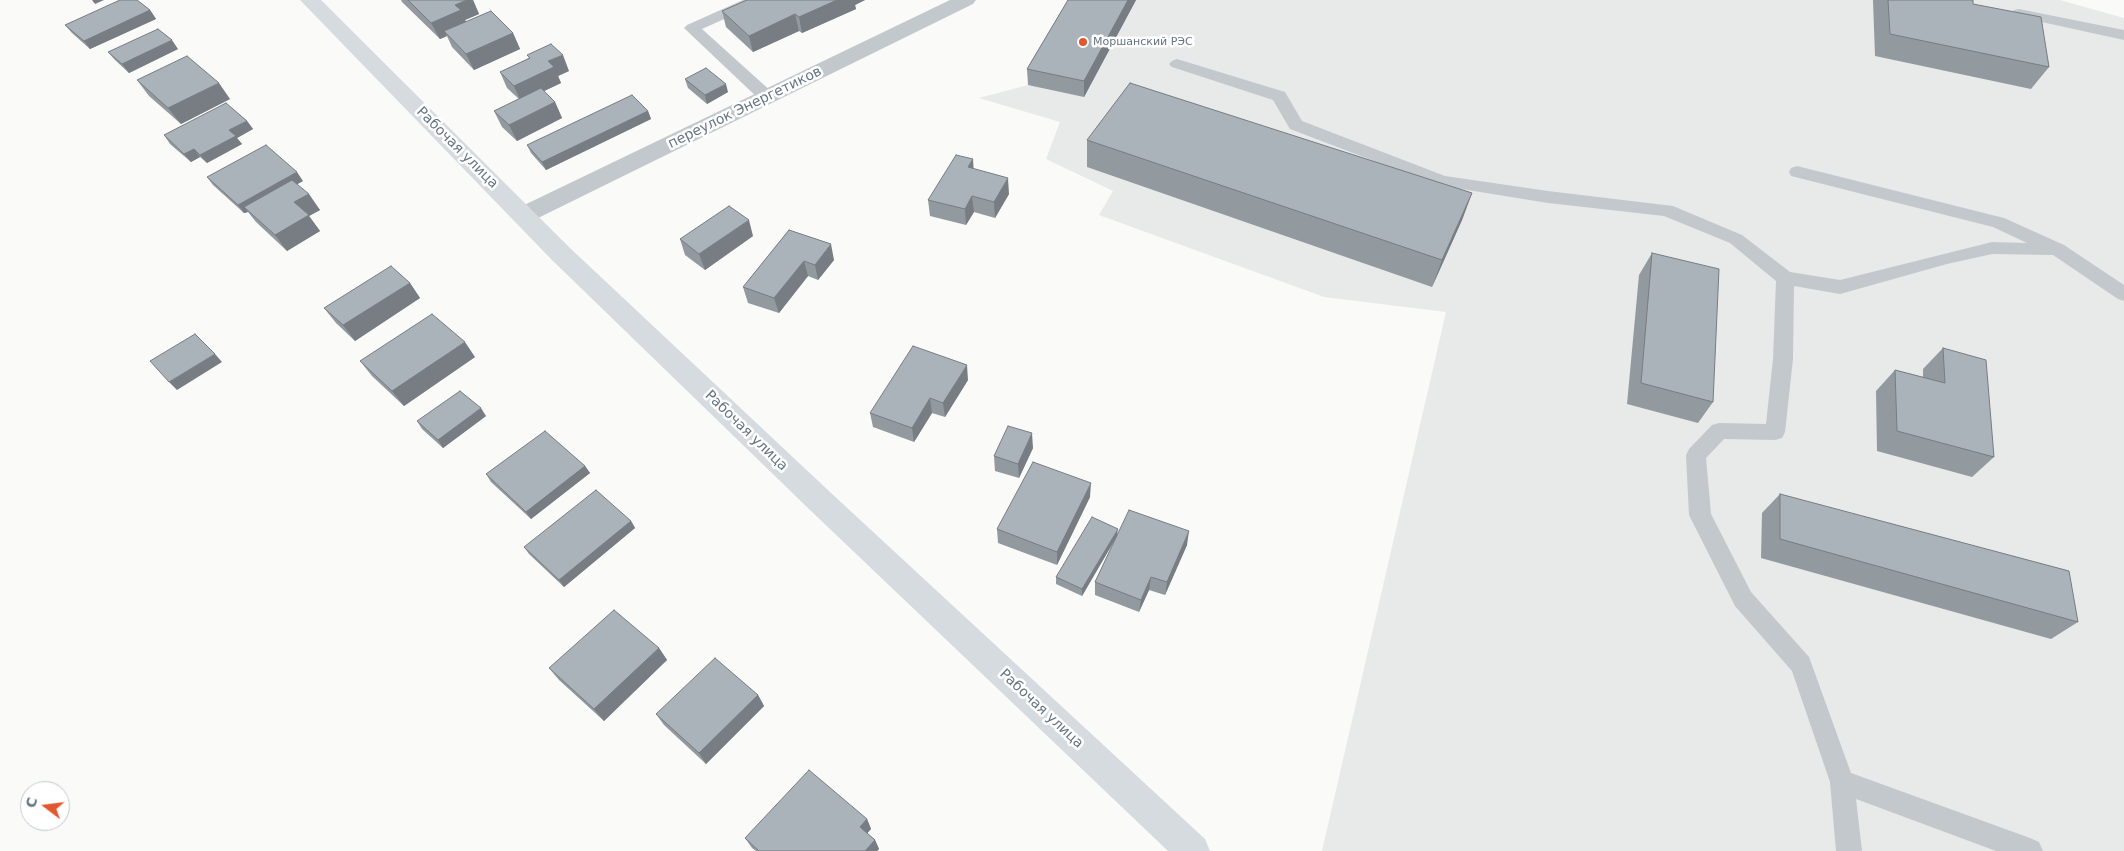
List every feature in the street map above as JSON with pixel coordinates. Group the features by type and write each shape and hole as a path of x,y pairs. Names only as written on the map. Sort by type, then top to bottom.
{"street":[{"name":"Рабочая улица","path":"310,0 561,254 1193,851"},
{"name":"переулок Энергетиков","path":"524,215 767,97 953,2"}],"lane":[{"path":"754,0 692,28 767,97"},
{"path":"2019,13 2124,35"},
{"path":"1178,64 1279,96 1296,125 1443,181 1548,197 1667,210 1736,239 1784,278 1840,287 1992,248 2058,250"},
{"path":"1797,172 1998,222 2058,250 2124,294"},
{"path":"1784,278 1784,358 1775,432 1720,431 1696,454 1700,516 1743,599 1801,665 1842,782 1849,851"},
{"path":"1842,782 2030,851"}],"shaded area":[{"path":"1077,0 2060,0 2124,18 2124,851 1322,851 1446,312 1324,297 1099,215 1113,191 1046,159 1060,122 979,98 1028,85"}],"building":[{"path":"120,0 137,0 150,10 84,41 65,25"},
{"path":"408,0 467,0 455,5 461,10 431,23"},
{"path":"747,0 837,0 799,17 795,14 749,36 722,11"},
{"name":"Моршанский РЭС","path":"1068,0 1128,0 1084,81 1027,69"},
{"path":"1888,0 1973,0 1973,4 2041,17 2049,67 1890,34"},
{"path":"491,11 513,33 466,54 444,31"},
{"path":"158,29 172,40 122,64 108,52"},
{"path":"551,44 563,55 548,61 554,67 514,86 500,72 530,58 527,55"},
{"path":"187,56 219,83 168,108 137,80"},
{"path":"706,68 726,84 705,95 685,79"},
{"path":"1130,83 1472,193 1442,260 1087,140"},
{"path":"541,88 555,102 509,125 494,111"},
{"path":"632,95 648,111 542,162 527,145"},
{"path":"226,103 247,121 229,130 236,136 200,155 194,149 184,154 164,135"},
{"path":"266,145 297,172 238,205 207,177"},
{"path":"956,155 973,159 968,167 1008,178 994,202 972,196 965,209 928,200"},
{"path":"292,180 309,194 294,202 309,215 275,235 244,207"},
{"path":"729,206 749,220 699,254 680,239"},
{"path":"789,230 831,244 815,265 804,261 774,298 743,287"},
{"path":"1652,253 1719,269 1713,402 1641,383"},
{"path":"391,266 410,283 343,325 324,308"},
{"path":"432,314 465,342 392,391 360,361"},
{"path":"195,334 215,354 169,382 150,361"},
{"path":"913,346 967,365 943,403 930,398 912,428 870,413"},
{"path":"1943,348 1986,360 1994,457 1897,431 1895,370 1945,383"},
{"path":"460,391 481,408 438,440 417,421"},
{"path":"1008,426 1032,433 1018,464 994,456"},
{"path":"545,431 585,466 526,512 486,474"},
{"path":"1033,462 1091,483 1057,552 997,529"},
{"path":"596,490 631,521 559,580 524,547"},
{"path":"1780,494 2069,571 2078,622 1780,539"},
{"path":"1129,510 1189,531 1167,582 1151,577 1141,600 1095,582"},
{"path":"1092,517 1118,529 1082,589 1056,577"},
{"path":"614,610 659,648 594,709 549,668"},
{"path":"715,658 758,695 699,753 656,714"},
{"path":"809,770 867,819 860,827 875,840 865,851 759,851 745,838"}],"place":[{"name":"Моршанский РЭС","path":"1083,42"}]}
